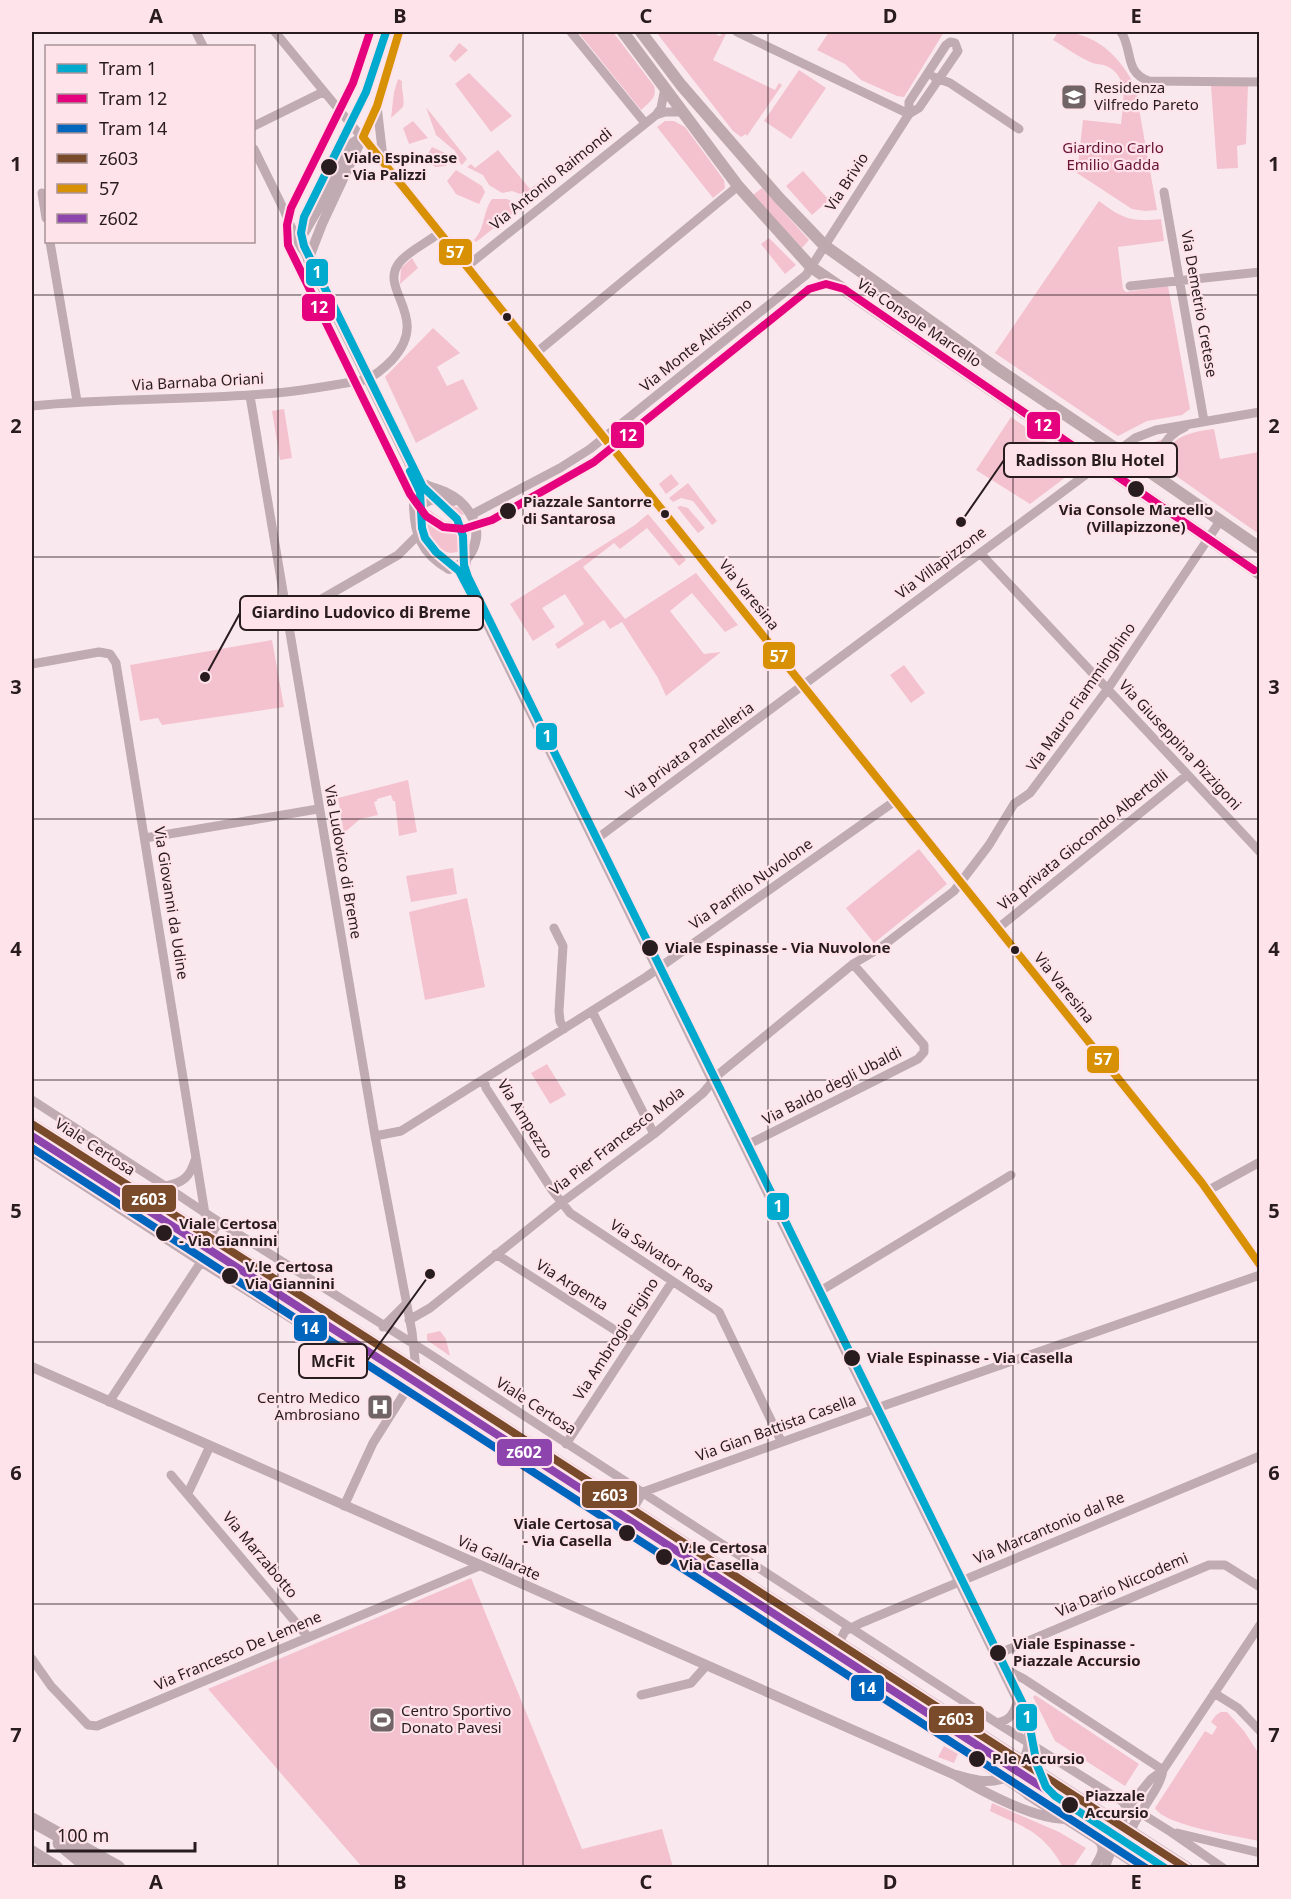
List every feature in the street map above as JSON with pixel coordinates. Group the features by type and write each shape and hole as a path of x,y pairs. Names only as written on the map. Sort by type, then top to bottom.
{"highway":[{"path":"32,1820 118,1868"},
{"path":"32,1824 90,1868"},
{"path":"32,1853 56,1868"}],"main road":[{"name":"Via Console Marcello","path":"623,32 738,186 809,271 1260,574"},
{"name":"Via Console Marcello","path":"641,32 681,85 779,198 825,246 996,368 1260,548"},
{"name":"Viale Certosa","path":"32,1124 1187,1868"}],"street":[{"name":"Via Varesina","path":"275,32 363,137 1208,1191 1260,1266"},
{"path":"308,260 322,224 377,106 399,32"},
{"path":"572,32 645,123"},
{"path":"736,32 909,114"},
{"path":"1121,32 1127,41 1131,68 1143,79 1149,81 1260,82"},
{"name":"Via Brivio","path":"809,271 909,114 919,108 958,51 955,43 950,42 946,45 926,75 909,102 909,114"},
{"path":"926,75 951,83 1019,129"},
{"path":"656,115 661,108 665,88"},
{"path":"255,126 323,92"},
{"path":"377,106 384,166"},
{"name":"Via Antonio Raimondi","path":"466,267 656,115 665,112 683,112"},
{"path":"298,243 351,144 363,137"},
{"path":"255,151 298,243 417,480 430,489 449,494 468,511 476,528 476,539 466,560 464,576 1027,1719 1030,1743 1024,1761 1016,1770 1003,1777 982,1781 955,1775"},
{"path":"536,353 738,186"},
{"name":"Via Demetrio Cretese","path":"1164,192 1204,421"},
{"path":"42,193 45,212"},
{"path":"298,243 322,224"},
{"path":"366,379 380,372 406,340 408,323 395,285 395,270 403,258 439,233"},
{"path":"51,243 77,401"},
{"name":"Via Monte Altissimo","path":"468,511 560,468 604,438 809,271"},
{"path":"1130,286 1260,272"},
{"name":"Via Barnaba Oriani","path":"32,406 77,401 250,396 366,379"},
{"name":"Via Ludovico di Breme","path":"250,396 318,809 413,1344"},
{"path":"1118,450 1144,433 1260,412"},
{"path":"1172,488 1164,479 1159,462 1163,445 1177,430 1204,421"},
{"name":"Via Villapizzone","path":"803,686 1118,450"},
{"path":"417,480 414,502 417,536 431,554 449,569 464,576"},
{"path":"416,514 420,505 436,499 452,500 468,511"},
{"name":"Via Mauro Fiamminghino","path":"961,883 1014,804 1030,794 1107,690 1220,521"},
{"path":"286,610 313,604 398,555 417,536"},
{"name":"Via Giuseppina Pizzigoni","path":"980,553 1260,852"},
{"path":"449,569 466,560"},
{"name":"Via Giovanni da Udine","path":"32,664 99,652 110,654 116,663 205,1214"},
{"name":"Via privata Pantelleria","path":"595,840 803,686"},
{"name":"Via privata Giocondo Albertolli","path":"997,928 1187,775"},
{"name":"Via Panfilo Nuvolone","path":"375,1136 401,1131 658,969 895,801"},
{"path":"145,838 318,809"},
{"name":"Via Pier Francesco Mola","path":"409,1320 430,1308 561,1203 654,1134 703,1093 713,1079 853,964 880,948 954,891 961,883"},
{"path":"554,928 563,946 559,1011 564,1029"},
{"name":"Via Baldo degli Ubaldi","path":"745,1146 918,1059 924,1052 924,1045 853,964"},
{"path":"592,1011 654,1134"},
{"name":"Via Ampezzo","path":"484,1080 486,1088 561,1203"},
{"name":"Viale Certosa","path":"32,1100 205,1214 643,1492 997,1723 1171,1832"},
{"path":"32,1152 919,1720 1028,1795 1140,1866"},
{"path":"165,1186 177,1184 185,1179 191,1173 195,1160"},
{"path":"1208,1191 1260,1162"},
{"path":"817,1293 1011,1175"},
{"name":"Via Salvator Rosa","path":"561,1203 570,1213 719,1311 781,1441"},
{"path":"109,1402 201,1262 209,1238 219,1222"},
{"name":"Via Argenta","path":"496,1254 632,1341"},
{"name":"Via Gian Battista Casella","path":"643,1492 781,1441 1260,1275"},
{"name":"Via Ambrogio Figino","path":"566,1444 672,1282"},
{"path":"383,1327 406,1304"},
{"path":"344,1506 373,1443 414,1378 416,1370 413,1344"},
{"name":"Via Gallarate","path":"32,1367 955,1775"},
{"path":"188,1493 210,1446"},
{"name":"Via Marcantonio dal Re","path":"851,1628 1260,1456"},
{"name":"Via Marzabotto","path":"171,1475 309,1637"},
{"path":"633,1509 643,1492"},
{"name":"Via Dario Niccodemi","path":"995,1655 1209,1565 1225,1565 1260,1587"},
{"name":"Via Francesco De Lemene","path":"32,1659 51,1686 88,1725 97,1726 479,1566"},
{"path":"1140,1866 1129,1850 1126,1811 1123,1802 1134,1801 1151,1779 1163,1770 1260,1625"},
{"path":"838,1642 845,1631 851,1628"},
{"path":"641,1695 691,1683 706,1666"},
{"path":"1000,1666 1024,1678 1163,1770"},
{"path":"1214,1693 1238,1708 1260,1731"},
{"path":"997,1723 1010,1718 1018,1700"},
{"path":"1024,1761 1028,1795"},
{"path":"1105,1868 1113,1849 1126,1829 1141,1814 1160,1785 1163,1770"},
{"path":"955,1775 977,1789 1042,1816 1065,1819"},
{"path":"1171,1832 1260,1853"},
{"path":"1171,1832 1223,1868"},
{"path":"1094,1868 1103,1850 1098,1840"}],"green space":[{"path":"578,32 613,32 654,86 655,94 641,110"},
{"path":"656,32 711,32 720,36 723,32 726,34 713,60 775,90 779,83 782,85 747,136 746,134 741,137 733,131"},
{"path":"829,32 944,32 904,97 861,80 845,64 817,50"},
{"name":"Giardino Carlo Emilio Gadda","path":"1058,32 1071,33 1094,40 1113,55 1129,75 1135,86 1157,210 1132,209 1077,173 1083,120 1121,124 1123,90 1118,75 1112,70 1104,65 1085,60 1053,40"},
{"path":"459,43 468,50 455,62 449,56"},
{"path":"799,70 826,88 791,139 764,121"},
{"path":"469,73 512,116 491,132 455,84"},
{"path":"398,79 402,81 403,107 391,118 394,92"},
{"path":"1248,84 1246,144 1237,146 1238,168 1217,169 1211,86"},
{"path":"426,107 467,159 462,165 455,151 436,135"},
{"path":"413,121 428,138 409,144 403,128"},
{"path":"665,121 674,121 685,127 724,180 725,188 713,198 657,127"},
{"path":"432,147 447,154 446,166 435,167 425,159"},
{"path":"498,150 530,189 539,182 537,189 520,194 512,191 502,193 489,185 483,175 467,167 471,164 475,168"},
{"path":"456,170 482,186 485,192 479,204 456,194 447,181"},
{"path":"803,171 829,200 812,215 786,186"},
{"path":"762,188 809,240 802,248 753,195"},
{"path":"492,199 507,199 522,206 476,242 474,240 478,236"},
{"path":"1099,201 1128,218 1161,219 1164,241 1118,247 1123,289 1126,292 1168,286 1190,409 1182,415 1147,421 1118,436 995,353"},
{"path":"769,238 796,265 785,274 761,244"},
{"path":"412,258 418,268 400,284 401,268"},
{"path":"433,328 460,353 437,367 447,386 463,379 478,409 416,443 385,377"},
{"path":"284,409 292,458 280,460 272,411"},
{"path":"1011,417 1077,463 1078,468 1030,504 976,470"},
{"path":"1214,429 1220,459 1259,452 1259,534 1169,471 1168,451 1172,444 1186,435"},
{"path":"1163,439 1158,449 1157,463 1139,451 1147,445"},
{"path":"671,474 679,484 666,494 659,484"},
{"path":"688,483 717,521 712,525 693,501 681,498 673,502 669,498"},
{"path":"441,503 460,508 464,515 445,512 434,504"},
{"path":"677,507 688,508 705,528 698,533"},
{"path":"428,509 445,521 468,522 467,539 462,549 454,553 445,552 436,546 429,536 426,524"},
{"path":"648,514 686,560 679,566 647,528 620,549 614,543 583,567 625,619 696,573 738,625 725,632 692,593 670,611 704,654 721,652 666,696 658,678 622,622 610,629 604,620 558,649 555,644 584,624 565,594 542,608 555,627 533,641 510,604 635,525"},
{"path":"272,640 284,707 162,725 158,718 140,721 130,665"},
{"path":"904,665 925,693 911,703 890,675"},
{"path":"408,780 417,832 399,836 395,801 391,795 374,802 378,815 360,819 344,833 338,798"},
{"path":"919,849 947,884 874,943 846,908"},
{"path":"453,868 457,894 411,902 406,876"},
{"path":"467,898 485,987 425,1000 409,912"},
{"path":"547,1064 566,1095 550,1104 531,1073"},
{"path":"440,1331 446,1339 450,1356 427,1340 427,1334"},
{"name":"Centro Sportivo Donato Pavesi","path":"471,1578 582,1849 662,1829 673,1867 362,1867 208,1689"},
{"path":"1035,1695 1139,1764 1125,1786 1055,1741 1033,1697"},
{"path":"1221,1712 1227,1712 1244,1731 1259,1754 1259,1841 1187,1825 1161,1814 1155,1808 1205,1731 1212,1735 1217,1727 1211,1722"},
{"path":"944,1746 958,1754 954,1763 938,1757"},
{"path":"992,1803 1059,1832 1086,1848 1073,1867 1063,1867 1041,1838 990,1811"}],"tram line":[{"name":"12","path":"370,32 353,83 291,208 287,225 288,245 410,494 426,516 443,527 463,529 492,520 594,462 809,289 826,284 844,289 1254,570"},
{"name":"1","path":"386,32 366,92 304,217 301,233 304,246 423,487 457,519 463,536 464,565 468,577 1023,1704 1037,1765 1046,1787 1055,1796 1165,1868"},
{"name":"1","path":"410,471 420,492 422,528 425,538 436,552 459,571 470,592"},
{"name":"14","path":"32,1148 1146,1868"}],"transit line":[{"name":"57","path":"399,32 377,106 363,137 1202,1183 1260,1265"},
{"name":"z603","path":"32,1124 400,1359 1186,1868"},
{"name":"z602","path":"32,1136 1167,1868"}],"place":[{"name":"Residenza Vilfredo Pareto","path":"1074,97"},
{"name":"Viale Espinasse - Via Palizzi","path":"329,167"},
{"name":"Via Console Marcello (Villapizzone)","path":"1136,489"},
{"name":"Piazzale Santorre di Santarosa","path":"508,511"},
{"name":"Radisson Blu Hotel","path":"961,522"},
{"name":"Giardino Ludovico di Breme","path":"205,677"},
{"name":"Viale Espinasse - Via Nuvolone","path":"650,948"},
{"name":"Viale Certosa - Via Giannini","path":"164,1233"},
{"name":"McFit","path":"430,1274"},
{"name":"V.le Certosa Via Giannini","path":"230,1276"},
{"name":"Viale Espinasse - Via Casella","path":"852,1358"},
{"name":"Centro Medico Ambrosiano","path":"380,1407"},
{"name":"Viale Certosa - Via Casella","path":"627,1533"},
{"name":"V.le Certosa Via Casella","path":"664,1557"},
{"name":"Viale Espinasse - Piazzale Accursio","path":"998,1653"},
{"name":"Centro Sportivo Donato Pavesi","path":"382,1720"},
{"name":"P.le Accursio","path":"977,1759"},
{"name":"Piazzale Accursio","path":"1070,1805"}]}
